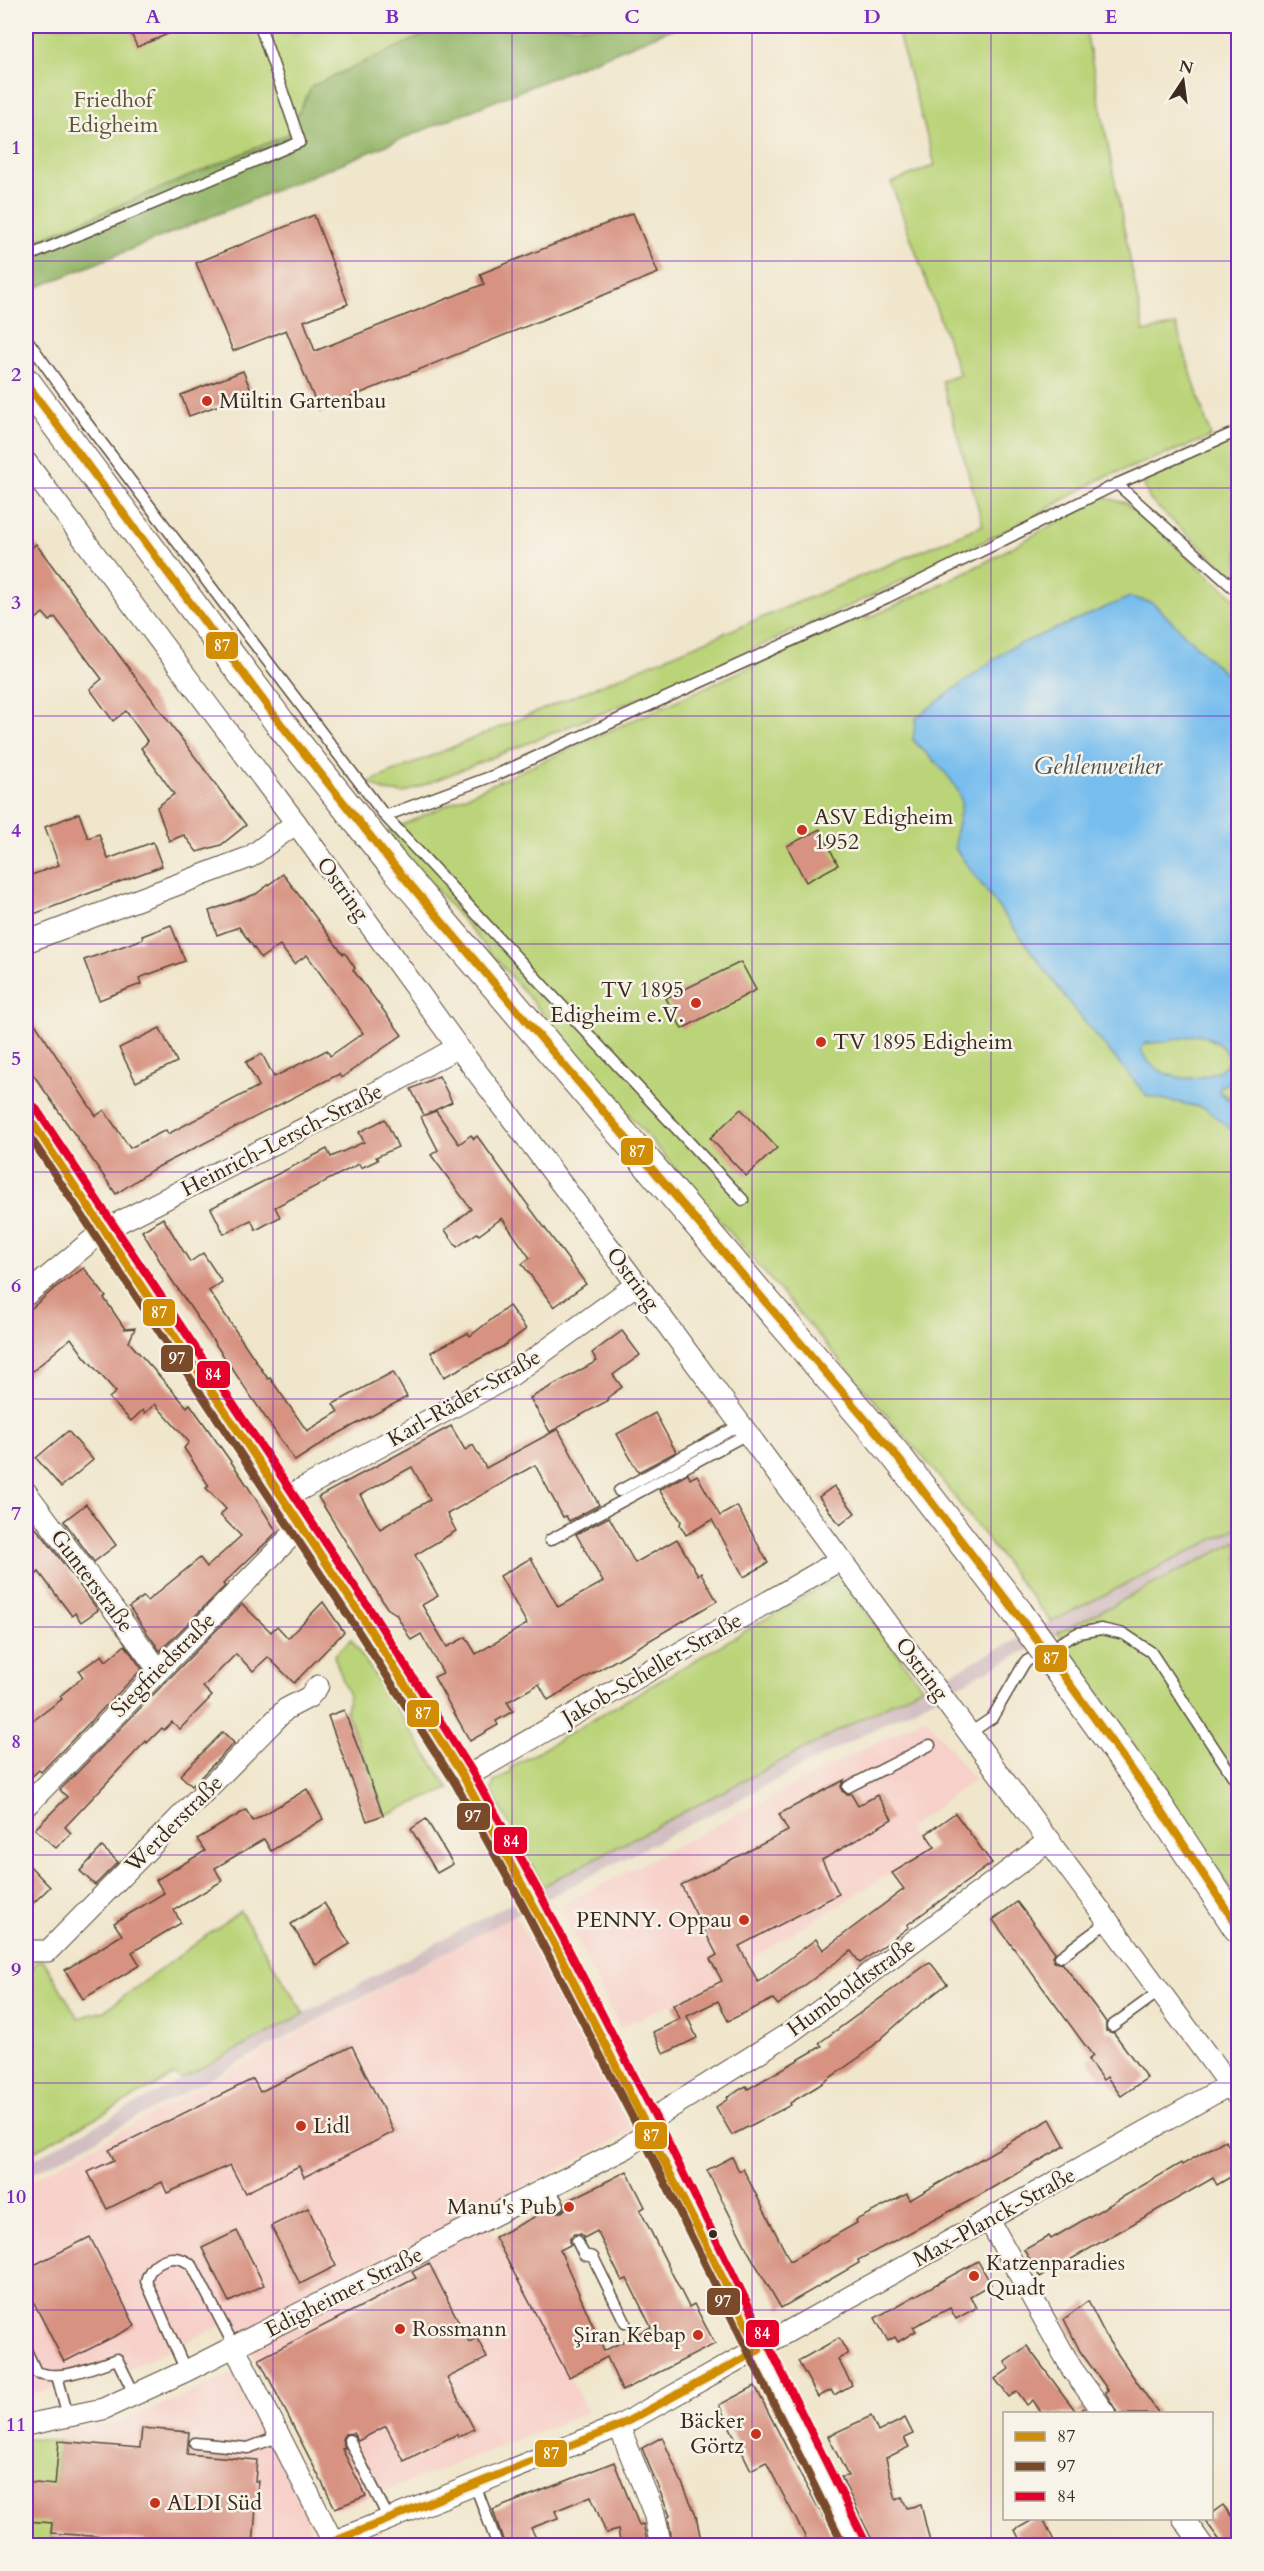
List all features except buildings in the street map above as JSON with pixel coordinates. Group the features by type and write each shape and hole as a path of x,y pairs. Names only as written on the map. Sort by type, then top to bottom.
{"street":[{"path":"26,383 280,723 391,862 894,1453 1053,1661 1158,1806 1239,1927"},
{"name":"Ostring","path":"26,462 296,823 458,1047 637,1284 1234,2091"},
{"path":"26,942 250,857 296,823"},
{"name":"Heinrich-Lersch-Straße","path":"26,1295 104,1230 384,1088 458,1047"},
{"path":"26,1113 301,1526 464,1778 531,1899 649,2127 856,2546"},
{"name":"Karl-Räder-Straße","path":"283,1499 512,1375 637,1284"},
{"name":"Gunterstraße","path":"26,1492 158,1669"},
{"name":"Siegfriedstraße","path":"26,1806 158,1669 301,1526"},
{"name":"Jakob-Scheller-Straße","path":"464,1778 840,1560"},
{"name":"Werderstraße","path":"26,1948 48,1951 286,1709 309,1698 318,1686"},
{"name":"Humboldtstraße","path":"649,2127 657,2116 788,2034 1050,1840"},
{"name":"Max-Planck-Straße","path":"333,2544 378,2530 475,2485 620,2426 989,2220 1234,2091"},
{"name":"Edigheimer Straße","path":"26,2425 103,2409 554,2196 626,2148 649,2127"},
{"path":"989,2220 1072,2369 1104,2412"},
{"path":"235,2348 333,2544"},
{"path":"620,2426 654,2513 662,2546"},
{"path":"1184,2520 1203,2546"}],"lane":[{"path":"26,257 300,142 260,26"},
{"path":"26,338 93,431 385,816 743,1200"},
{"path":"385,816 498,774 888,597 1117,484 1239,432"},
{"path":"1117,484 1239,592"},
{"path":"619,1491 743,1429"},
{"path":"550,1540 743,1429"},
{"path":"970,1733 992,1718 1024,1662 1078,1633 1101,1629 1124,1634 1151,1652 1239,1784"},
{"path":"848,1786 930,1745"},
{"path":"1060,1957 1109,1921"},
{"path":"1112,2026 1160,1991"},
{"path":"577,2241 584,2254 592,2257 625,2322"},
{"path":"186,2371 146,2281 148,2272 158,2263 175,2257 185,2258 193,2267 235,2348"},
{"path":"26,2350 36,2372 57,2376 117,2359 135,2395"},
{"path":"57,2376 68,2416"},
{"path":"195,2443 248,2448 280,2436"},
{"path":"349,2440 378,2530"},
{"path":"475,2485 498,2546"}],"shaded area":[{"path":"1238,1527 1238,1541 515,1915 26,2177 26,2163 509,1904 910,1694"},
{"path":"926,1717 974,1780 907,1829 923,1853 756,1956 745,1969 620,2028 560,1906"},
{"path":"515,1915 632,2131 480,2210 588,2412 337,2510 234,2319 123,2372 26,2395 26,2183"},
{"name":"ALDI Süd","path":"235,2374 308,2517 311,2545 127,2546 50,2538 60,2428 119,2423"}],"green space":[{"name":"Friedhof Edigheim","path":"26,26 289,26 293,35 313,26 444,26 312,86 287,135 26,245"},
{"path":"444,26 679,26 26,292 26,245 287,135 312,86"},
{"path":"896,26 1085,26 1144,332 1176,325 1211,437 1100,479 1030,519 854,604 684,680 404,793 384,791 369,782 983,525 942,381 960,375 891,183 935,165"},
{"path":"1238,435 1238,581 1150,500 1144,485 1151,473"},
{"path":"1101,497 1126,503 1238,601 1238,684 1225,674 913,740 944,771 961,799 956,850 1074,1009 1147,1096 1205,1108 1238,1135 1238,1527 1051,1622 932,1468 387,832 865,615 867,619 984,563"},
{"path":"1199,1034 1218,1044 1230,1062 1220,1070 1208,1075 1182,1078 1169,1075 1148,1061 1141,1050 1145,1043 1165,1042"},
{"path":"1238,1078 1238,1102 1219,1092 1221,1086"},
{"path":"1238,1541 1238,1900 1058,1633"},
{"path":"839,1576 922,1687 543,1886 491,1790 494,1782 511,1772 510,1768"},
{"path":"351,1639 449,1789 385,1815 346,1710 349,1696 334,1656"},
{"path":"240,1911 304,2014 181,2079 175,2075 26,2155 26,1983 36,1961 44,1961 78,2018 104,2011"},
{"path":"26,2439 59,2441 50,2538 127,2545 26,2545"}],"water":[{"name":"Gehlenweiher","path":"1130,597 1153,603 1238,684 1238,1020 1232,1020 1229,1026 1231,1035 1238,1045 1238,1078 1221,1086 1219,1092 1226,1098 1238,1102 1238,1135 1205,1108 1147,1096 1074,1009 956,850 961,799 944,771 913,740 916,718 1008,649","holes":["1199,1034 1222,1047 1230,1061 1220,1070 1208,1075 1196,1078 1170,1075 1148,1061 1141,1050 1145,1043 1165,1042"]}],"transit line":[{"name":"87","path":"26,383 280,723 391,862 894,1453 1053,1661 1158,1806 1238,1927"},
{"name":"84","path":"35,1107 373,1614 473,1773 540,1894 658,2122 865,2541"},
{"name":"87","path":"26,1113 364,1620 464,1778 558,1951 759,2350"},
{"name":"97","path":"26,1131 355,1626 455,1783 522,1904 640,2132 844,2546"},
{"name":"87","path":"335,2541 619,2426 759,2350"}],"place":[{"name":"Mültin Gartenbau","path":"207,401"},
{"name":"ASV Edigheim 1952","path":"802,830"},
{"name":"TV 1895 Edigheim e.V.","path":"696,1003"},
{"name":"TV 1895 Edigheim","path":"821,1042"},
{"name":"PENNY. Oppau","path":"744,1920"},
{"name":"Lidl","path":"301,2126"},
{"name":"Manu's Pub","path":"569,2207"},
{"name":"Katzenparadies Quadt","path":"974,2276"},
{"name":"Rossmann","path":"400,2329"},
{"name":"Şiran Kebap","path":"698,2335"},
{"name":"Bäcker Görtz","path":"756,2434"},
{"name":"ALDI Süd","path":"155,2503"}]}
